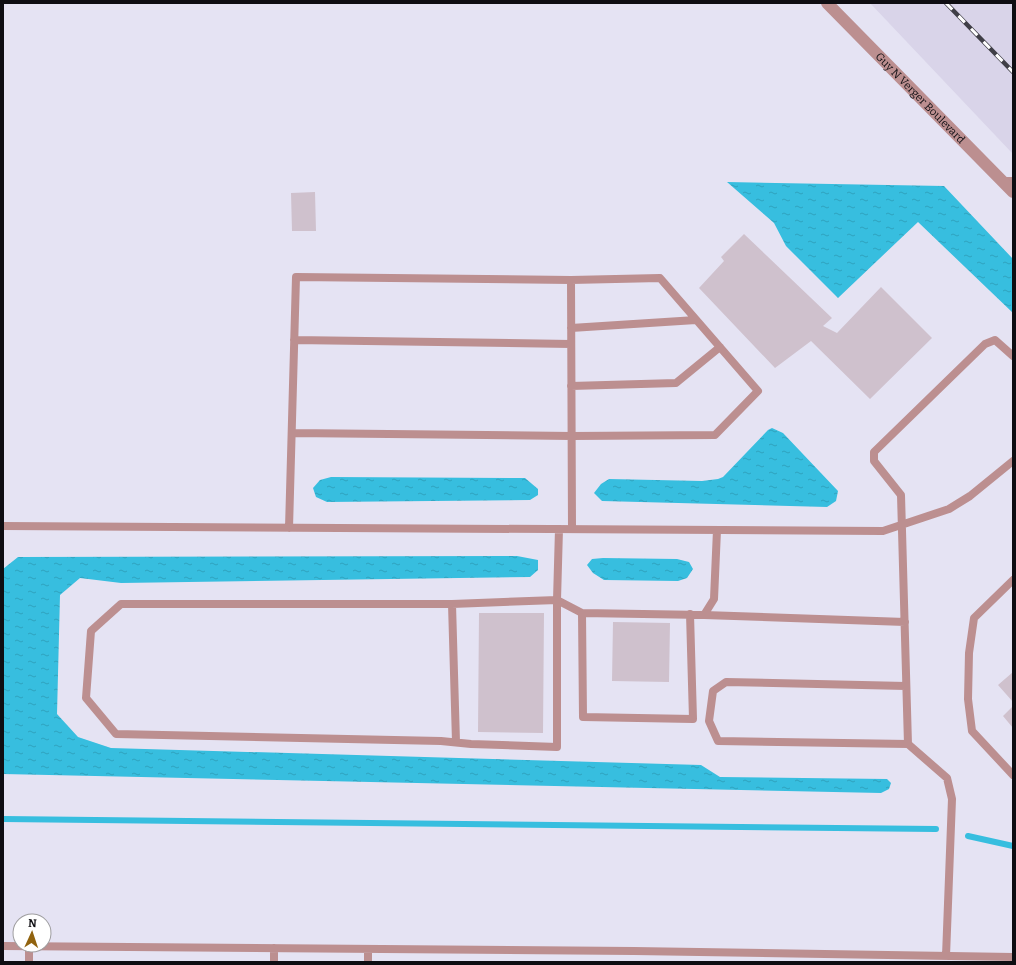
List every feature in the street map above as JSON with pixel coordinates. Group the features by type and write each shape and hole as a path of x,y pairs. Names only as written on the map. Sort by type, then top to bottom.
{"street":[{"name":"Guy N Verger Boulevard","path":"828,3 1008,181 1013,192"}],"lane":[{"path":"288,528 296,277 571,280 660,278 758,391 715,435 572,436 292,433"},
{"path":"571,280 572,529"},
{"path":"571,328 696,320"},
{"path":"294,340 572,344"},
{"path":"908,744 901,495 874,461 874,452 985,344 995,340 1013,356"},
{"path":"571,386 676,383 720,347"},
{"path":"3,526 883,531 902,526 949,509 970,496 1013,461"},
{"path":"559,529 557,600 557,747 456,742 116,734 86,698 90,630 121,604 452,604 557,600 582,613 690,614 905,622"},
{"path":"704,615 714,599 717,530"},
{"path":"1013,580 974,618 969,653 968,699 972,731 1013,775"},
{"path":"452,604 456,742"},
{"path":"582,613 583,717 693,719 690,614"},
{"path":"906,686 726,682 713,691 709,721 718,740 908,744 947,778 952,799 946,956"},
{"path":"52,946 368,949 881,958 946,956 1013,957"},
{"path":"274,948 274,962"},
{"path":"368,949 368,962"}],"shaded area":[{"path":"870,3 1013,3 1013,154"}],"water":[{"path":"727,182 944,186 1013,259 1013,313 918,222 838,298 786,246 774,223"},
{"path":"772,428 783,433 838,491 836,501 827,507 602,501 594,493 601,484 609,479 702,481 718,479 723,477 768,430"},
{"path":"331,477 525,478 538,489 538,495 530,500 327,502 316,497 313,488 320,480"},
{"path":"517,556 538,560 538,570 530,577 121,583 80,578 60,595 57,714 78,737 111,748 701,765 720,777 887,779 891,783 889,789 881,793 3,774 3,569 18,557"},
{"path":"592,559 677,559 689,562 693,569 687,578 678,581 604,580 593,573 587,565"}],"building":[{"path":"315,192 316,231 292,231 291,193"},
{"path":"744,234 832,318 823,326 837,333 881,287 932,338 870,399 811,341 775,368 699,288 724,261 721,257"},
{"path":"479,613 544,613 543,733 478,732"},
{"path":"613,622 670,623 669,682 612,681"},
{"path":"1013,672 1013,702 998,685"},
{"path":"1013,706 1013,728 1003,716"}],"waterway":[{"path":"3,819 936,829"},
{"path":"968,836 1013,846"}],"railway":[{"path":"946,3 1013,72"}]}
